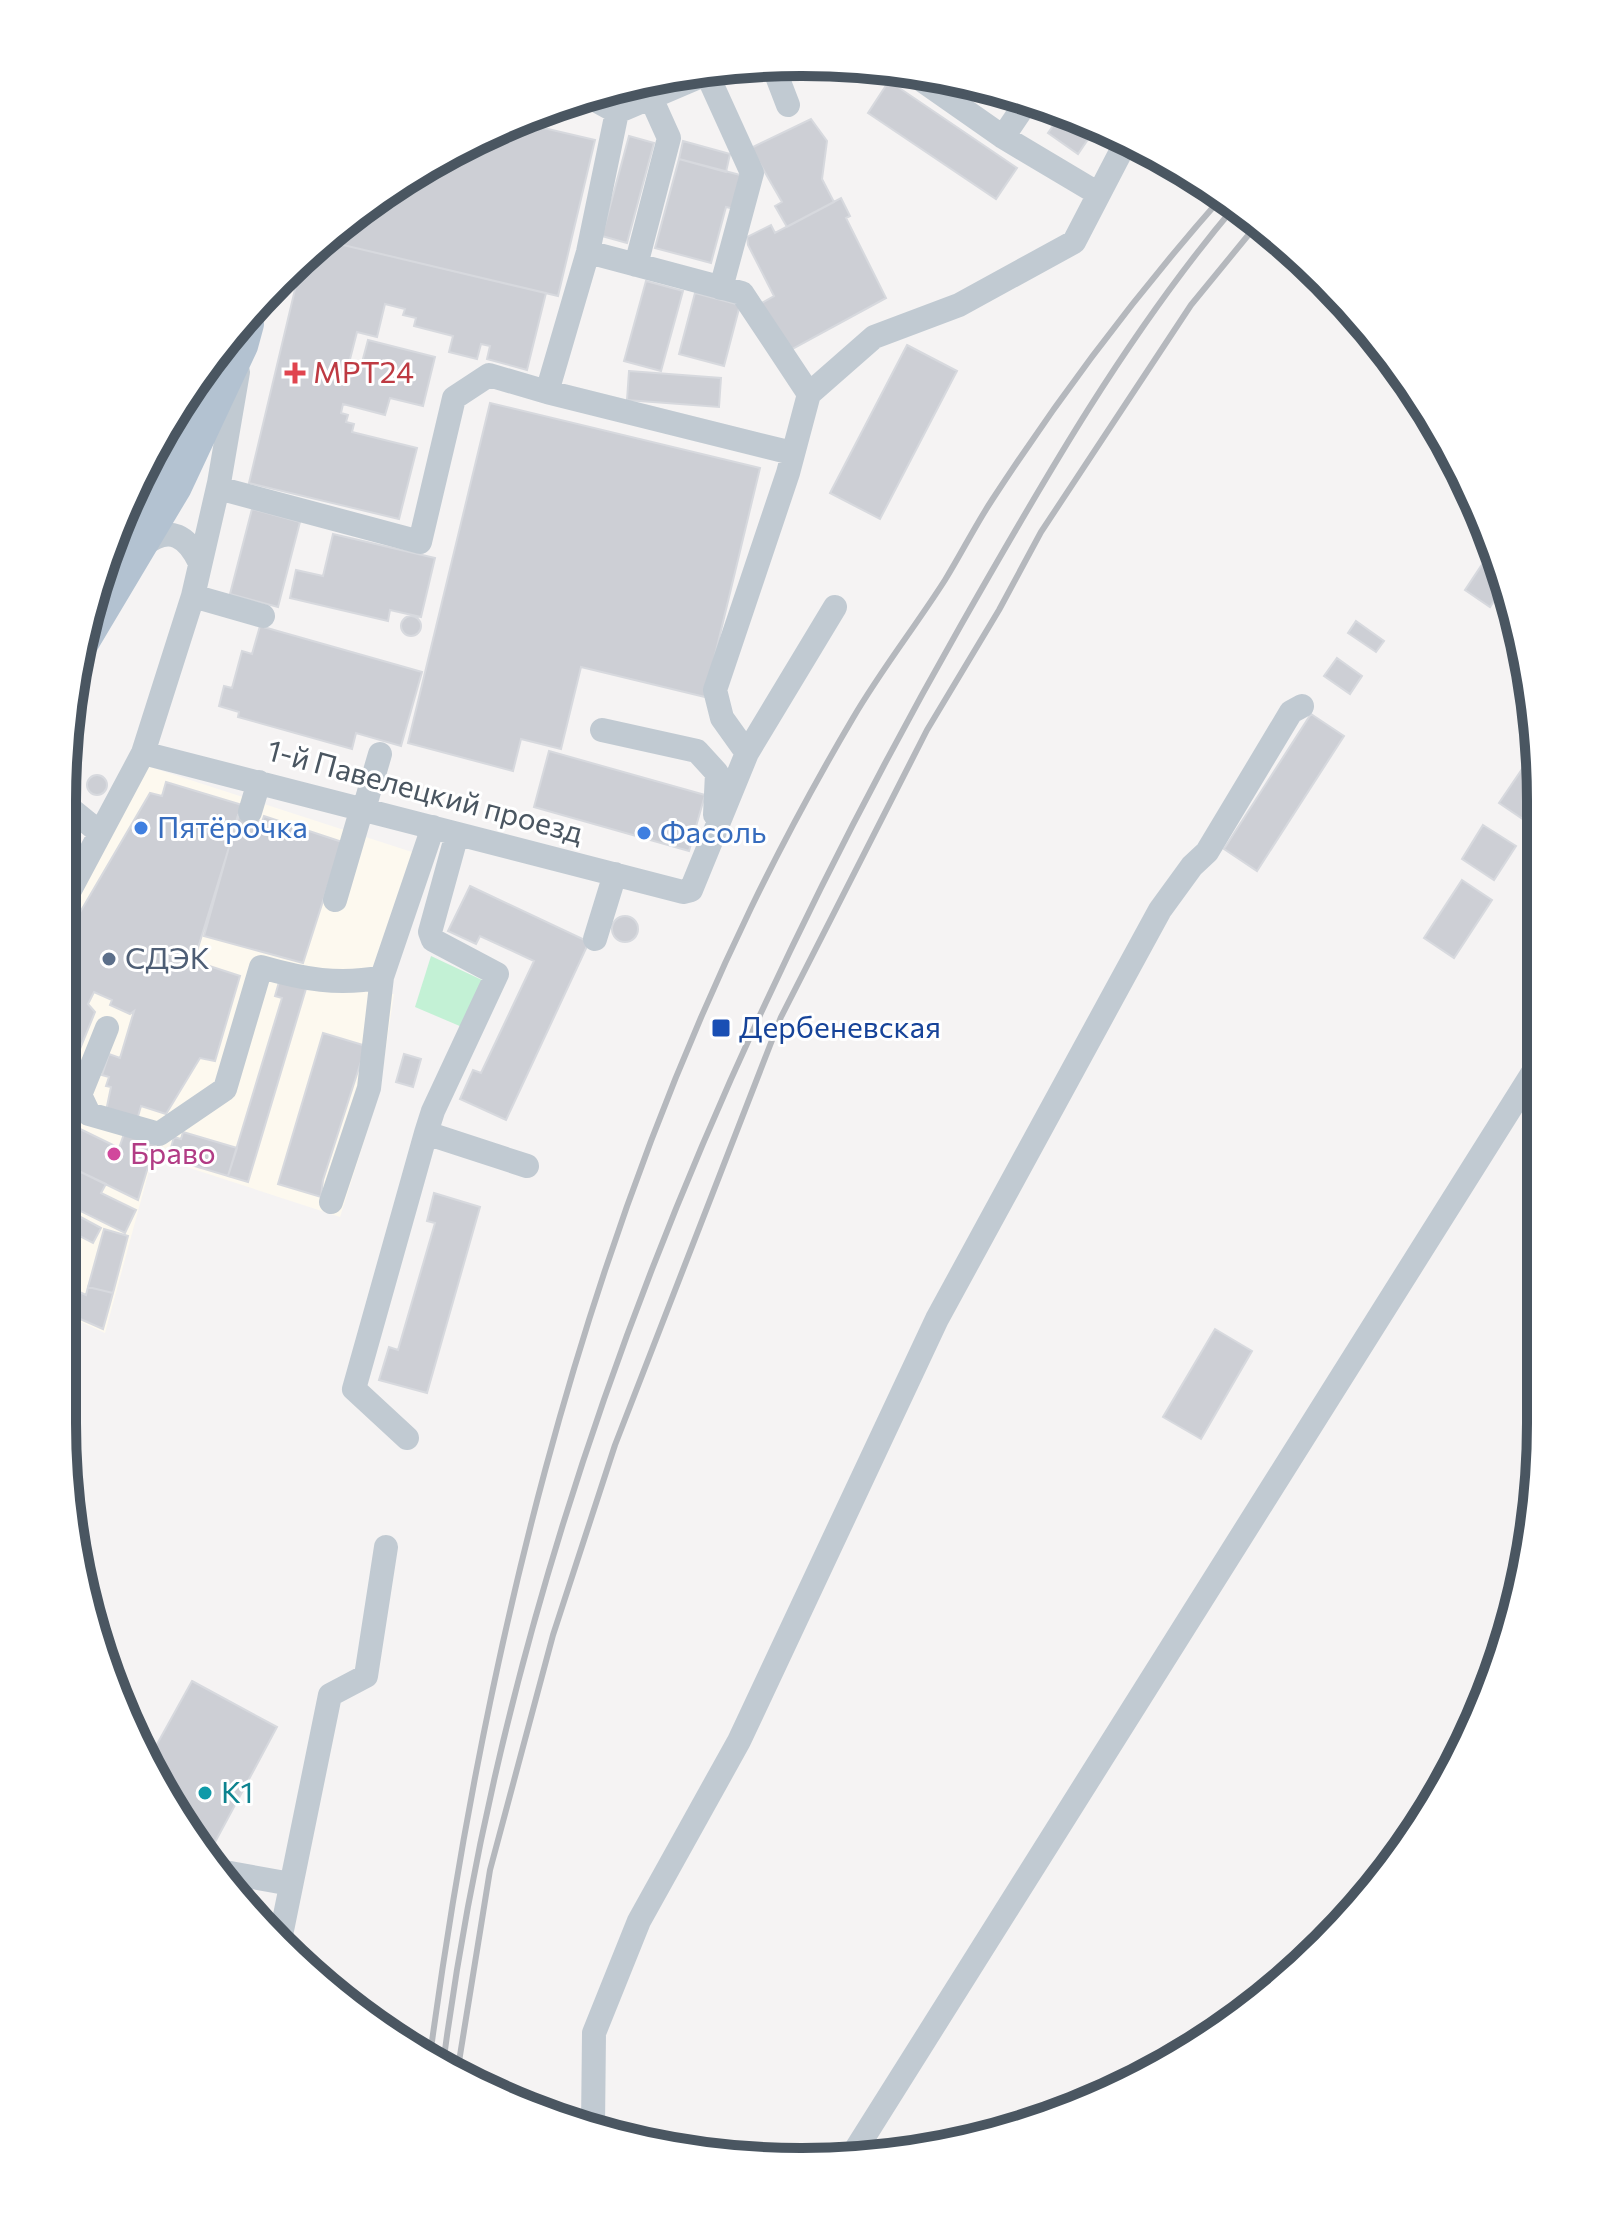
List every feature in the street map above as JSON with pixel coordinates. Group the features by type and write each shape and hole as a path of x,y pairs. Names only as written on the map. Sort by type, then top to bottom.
{"main road":[{"path":"101,616 152,531 246,336"},
{"path":"152,531 153,477"}],"street":[{"path":"777,77 788,105"},
{"path":"718,81 752,173 721,288"},
{"path":"617,112 676,87"},
{"path":"934,88 1003,137 1097,193"},
{"path":"636,265 669,138 651,98"},
{"path":"603,104 617,112"},
{"path":"1003,137 1021,111"},
{"path":"547,392 588,252 617,112"},
{"path":"747,753 722,718 715,690 809,394 874,337 959,305 1074,242 1121,151"},
{"path":"588,252 742,293 809,394"},
{"path":"76,877 143,753 193,596 218,488 246,335"},
{"path":"218,488 420,542 454,398 489,375 792,453"},
{"path":"152,531 194,525 211,519"},
{"path":"152,531 190,543 200,563"},
{"path":"193,596 263,616"},
{"path":"714,833 747,753 835,607"},
{"path":"593,2117 594,2033 639,1921 739,1741 937,1319 1160,910 1192,866 1207,852 1291,712 1302,706"},
{"path":"602,730 697,751 717,773 714,833"},
{"name":"1-й Павелецкий проезд","path":"143,753 683,892 691,890 714,833"},
{"path":"335,900 380,754"},
{"path":"250,812 259,782"},
{"path":"76,813 99,832"},
{"path":"331,1202 369,1088 382,977 433,827"},
{"path":"407,1438 354,1389 433,1111 497,974 433,940 430,932 457,834"},
{"path":"595,939 615,874"},
{"path":"107,1028 80,1095 89,1114 159,1134 225,1089 261,967 311,981 357,982 382,977"},
{"path":"859,2145 1527,1082"},
{"path":"426,1133 527,1166"},
{"path":"282,1930 330,1695 366,1676 386,1547"},
{"path":"234,1874 291,1884"}],"shaded area":[{"path":"144,765 415,853 369,995 394,994 379,1094 340,1217 153,1156 105,1333 76,1320 76,897"}],"green space":[{"path":"431,956 482,980 462,1027 415,1007"}],"building":[{"path":"890,81 1017,168 996,199 868,113"},
{"path":"811,119 827,141 822,179 834,202 787,227 775,206 782,202 751,148"},
{"path":"1055,122 1090,136 1078,154 1048,133"},
{"path":"537,126 595,140 558,296 338,244 398,198 439,173 524,131"},
{"path":"629,136 654,143 627,243 602,236"},
{"path":"683,141 730,154 726,172 679,159"},
{"path":"679,159 744,176 735,209 726,207 711,263 655,248"},
{"path":"841,198 850,216 846,218 886,298 787,352 760,304 774,296 748,245 747,237 771,225 775,233"},
{"path":"338,244 546,293 527,370 487,359 490,346 481,344 477,359 449,352 453,336 414,326 416,318 403,315 405,309 385,304 377,337 357,332 348,367 360,370 368,340 435,357 423,406 390,398 385,415 343,404 341,413 348,415 346,422 354,424 352,432 417,448 399,519 249,483 297,279"},
{"path":"646,281 683,291 661,371 624,361"},
{"path":"695,293 740,305 724,366 679,354"},
{"path":"907,345 957,371 880,519 830,493"},
{"path":"629,371 721,378 719,407 627,400"},
{"path":"490,403 760,468 705,697 581,667 561,749 521,739 513,771 408,743"},
{"path":"252,509 300,522 278,607 230,594"},
{"path":"333,534 435,558 421,617 390,610 388,621 290,598 296,570 323,576"},
{"path":"1485,560 1497,597 1490,607 1465,590"},
{"path":"407,616 415,616 421,626 415,636 407,636 401,630 401,622"},
{"path":"1356,621 1384,641 1376,652 1348,633"},
{"path":"260,626 422,672 401,746 356,733 352,749 238,717 239,712 219,706 224,686 232,688 242,651 252,654"},
{"path":"1337,658 1362,676 1350,694 1324,676"},
{"path":"1311,714 1344,736 1257,871 1224,849"},
{"path":"549,751 705,795 689,851 534,807"},
{"path":"1525,764 1527,822 1499,803"},
{"path":"97,775 104,778 107,785 104,792 97,795 90,792 87,785 90,778"},
{"path":"166,782 242,805 194,961 240,976 215,1061 200,1058 166,1114 141,1106 137,1120 106,1111 111,1087 106,1086 109,1077 102,1075 109,1054 120,1058 134,1011 130,1014 110,1005 112,1000 94,992 88,1004 95,1012 80,1049 76,1047 76,919 150,793 162,796"},
{"path":"238,815 262,822 264,816 342,842 303,963 204,936"},
{"path":"1483,825 1516,846 1494,880 1462,859"},
{"path":"1462,880 1492,900 1454,958 1424,938"},
{"path":"470,886 589,942 506,1120 460,1099 473,1070 481,1073 534,961 480,936 476,944 448,931"},
{"path":"625,916 634,920 638,929 634,938 625,942 616,938 612,929 616,920"},
{"path":"279,982 308,982 248,1182 228,1176 282,998 275,996"},
{"path":"323,1033 366,1046 323,1180 321,1197 278,1184"},
{"path":"404,1054 421,1059 413,1087 396,1082"},
{"path":"76,1127 119,1148 124,1134 155,1144 138,1200 76,1170"},
{"path":"183,1132 237,1148 228,1176 168,1158 174,1137 181,1139"},
{"path":"76,1170 106,1184 101,1193 136,1210 125,1233 76,1209"},
{"path":"434,1193 480,1207 427,1393 379,1380 389,1347 398,1350 435,1223 427,1221"},
{"path":"76,1215 101,1228 93,1243 76,1234"},
{"path":"104,1229 128,1236 113,1293 88,1287"},
{"path":"88,1287 113,1293 103,1329 76,1317 76,1290 86,1295"},
{"path":"1215,1329 1252,1351 1201,1439 1163,1417"},
{"name":"К1","path":"192,1681 277,1727 213,1846 173,1785 154,1749"}],"railway":[{"path":"431,2046 478,1761 509,1614 546,1469 587,1325 635,1183 690,1044 775,860 864,700 945,580 986,510 1045,421 1101,344 1215,205"},
{"path":"445,2054 474,1876 516,1688 570,1503 633,1321 704,1141 783,965 869,793 961,625 1023,516 1123,356 1228,215"},
{"path":"459,2061 490,1870 553,1635 615,1445 781,1017 927,730 999,610 1041,532 1191,305 1251,232"}],"place":[{"name":"МРТ24","path":"295,373"},
{"name":"Пятёрочка","path":"141,828"},
{"name":"Фасоль","path":"644,833"},
{"name":"СДЭК","path":"109,959"},
{"name":"Дербеневская","path":"721,1028"},
{"name":"Браво","path":"114,1154"},
{"name":"К1","path":"205,1793"}]}
